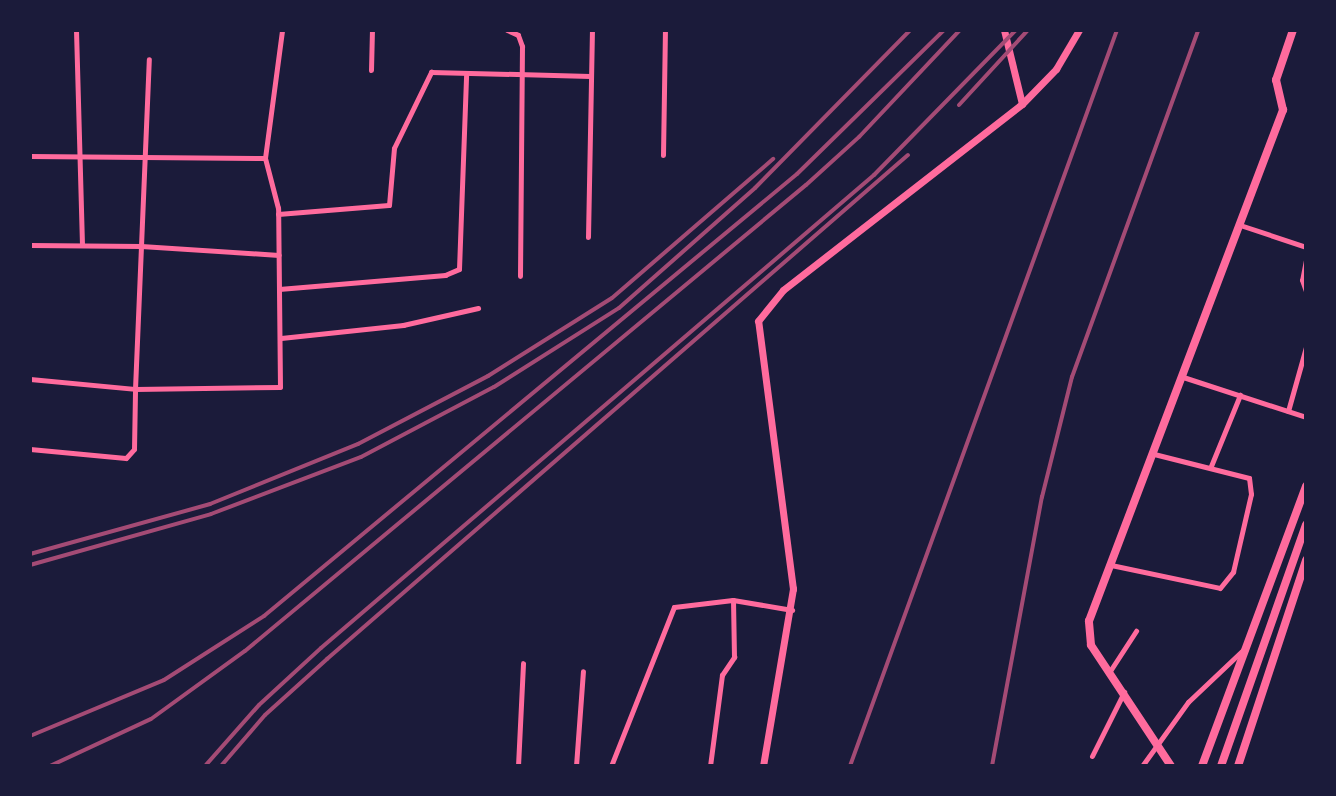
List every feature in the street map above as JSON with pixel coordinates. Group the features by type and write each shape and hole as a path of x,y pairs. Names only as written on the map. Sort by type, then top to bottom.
{"main road":[{"path":"1171,766 1159,743 1124,690 1091,645 1088,628 1283,110 1276,80 1293,30"},
{"path":"1202,766 1242,650 1306,486"},
{"path":"1221,766 1306,524"},
{"path":"1238,766 1306,560"}],"street":[{"path":"76,30 82,245"},
{"path":"30,379 135,389 276,389 282,375 278,214 265,158 282,30"},
{"path":"370,70 372,30"},
{"path":"507,30 520,39 523,79 520,276"},
{"path":"588,237 592,30"},
{"path":"663,155 665,30"},
{"path":"1004,30 1022,104"},
{"path":"763,766 792,610 791,551 758,321 783,290 1022,104 1056,69 1079,30"},
{"path":"30,449 126,458 134,449 149,59"},
{"path":"278,214 389,205 394,148 431,72 523,79 590,76"},
{"path":"279,289 445,275 459,269 466,74"},
{"path":"30,156 265,158"},
{"path":"1240,225 1306,247"},
{"path":"30,245 141,246 279,255"},
{"path":"1306,260 1302,280 1306,291"},
{"path":"281,338 403,324 478,308"},
{"path":"1288,411 1306,347"},
{"path":"1183,377 1306,417"},
{"path":"1211,466 1240,395"},
{"path":"1112,566 1198,584 1227,584 1250,482 1241,473 1154,454"},
{"path":"611,766 668,613 686,602 733,600 792,610"},
{"path":"710,766 722,675 734,657 733,600"},
{"path":"1110,671 1136,631"},
{"path":"1142,766 1188,702 1242,650"},
{"path":"518,766 523,663"},
{"path":"576,766 583,670"},
{"path":"1092,756 1124,690"}],"railway":[{"path":"30,565 211,514 361,457 494,387 619,308 755,188 910,30"},
{"path":"30,736 164,680 264,616 797,174 944,30"},
{"path":"50,766 151,719 245,651 806,185 859,137 960,30"},
{"path":"205,766 259,705 321,648 874,175 1016,30"},
{"path":"959,105 1028,30"},
{"path":"850,766 1117,30"},
{"path":"992,766 1042,497 1072,377 1198,30"},
{"path":"221,766 265,715 327,659 908,155"},
{"path":"30,554 210,504 358,444 488,376 612,298 773,159"}]}
